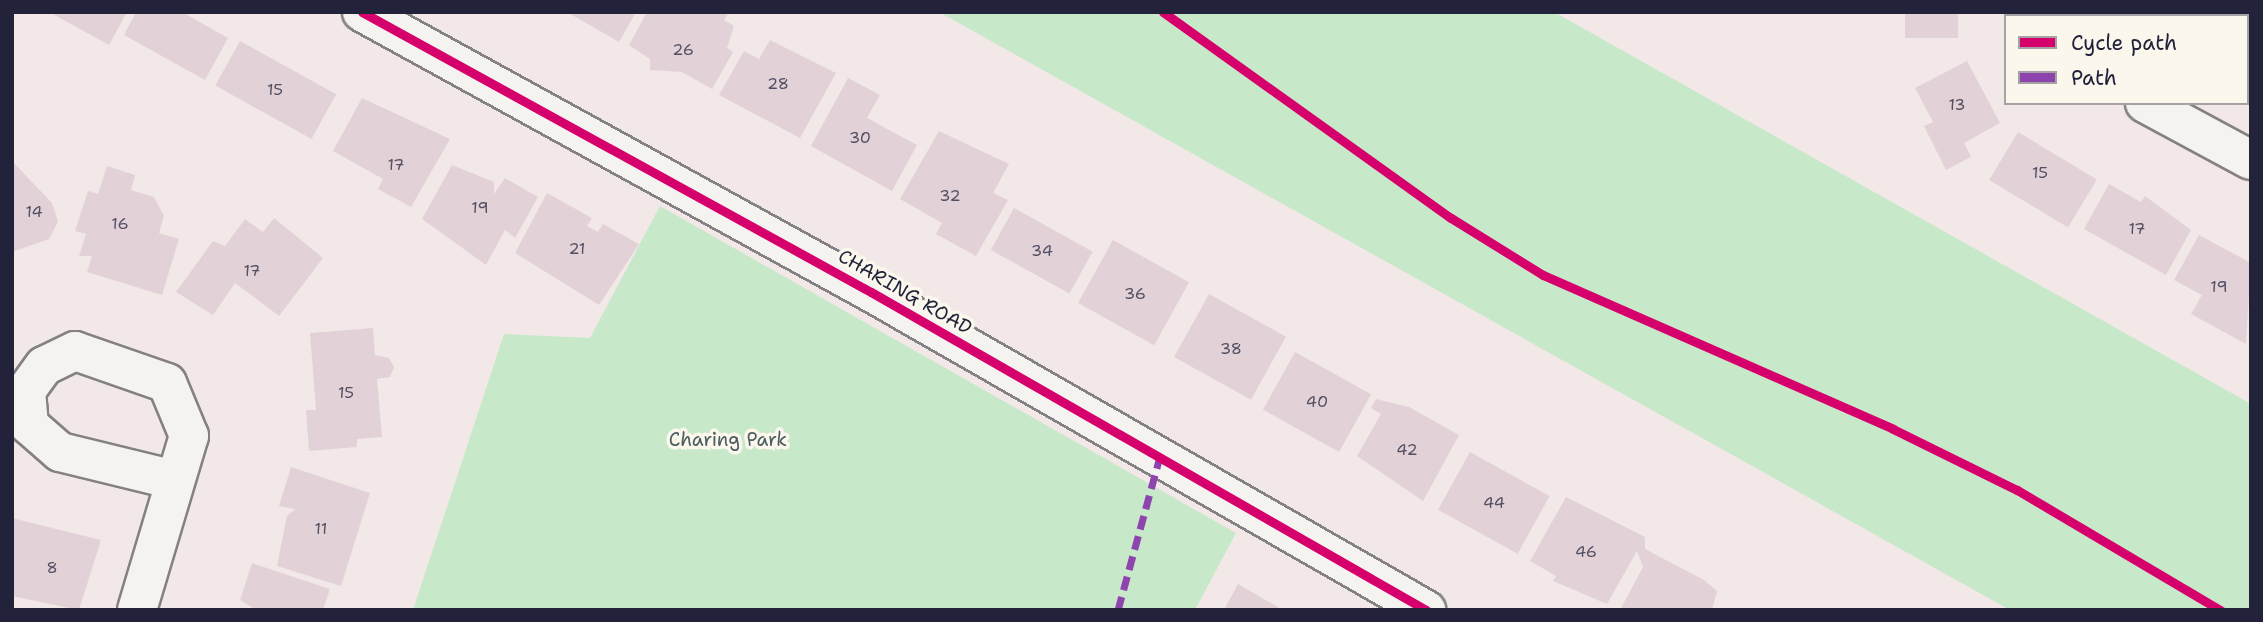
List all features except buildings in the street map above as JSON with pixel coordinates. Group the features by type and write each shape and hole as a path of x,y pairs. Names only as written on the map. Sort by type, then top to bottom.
{"street":[{"name":"CHARING ROAD","path":"362,12 871,292 1426,610"},
{"path":"2149,105 2251,160"},
{"path":"136,610 175,480"}],"green space":[{"path":"939,12 1554,12 2251,404 2251,610 2010,610"},
{"name":"Charing Park","path":"660,206 1236,533 1195,610 413,610 504,334 590,338"}],"marked path":[{"path":"1118,610 1159,460"}],"cycle path":[{"path":"362,12 871,292 1426,610"},
{"path":"1163,12 1451,218 1543,275 1893,429 2017,490 2220,610"}]}
